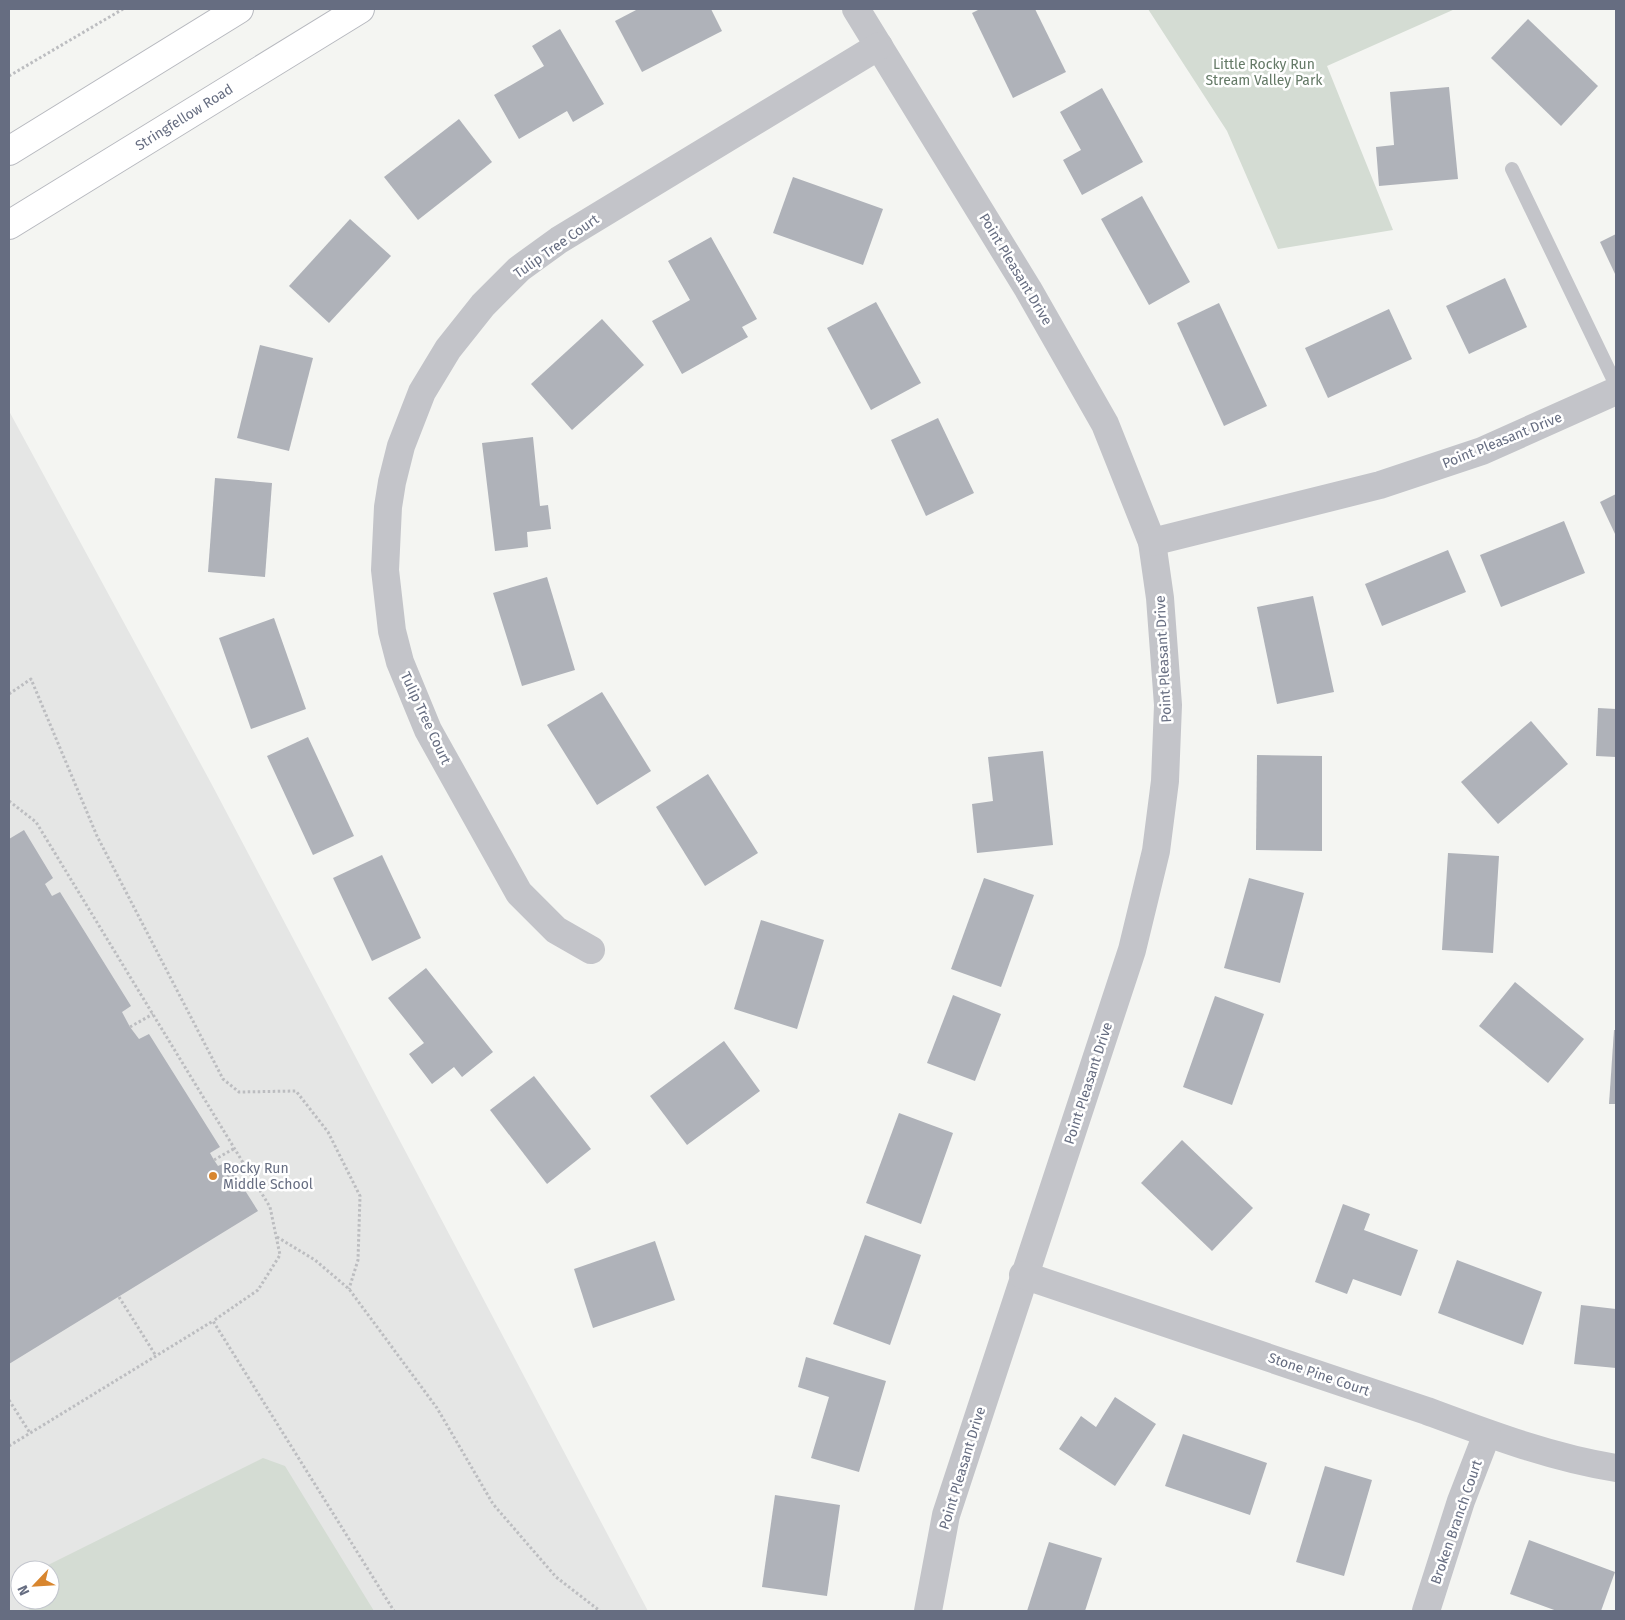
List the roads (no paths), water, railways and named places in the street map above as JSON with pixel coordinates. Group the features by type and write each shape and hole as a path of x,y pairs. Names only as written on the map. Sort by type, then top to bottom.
{"main road":[{"path":"9,151 239,9"},
{"name":"Stringfellow Road","path":"9,225 360,9"}],"street":[{"name":"Point Pleasant Drive","path":"856,9 1089,394 1133,491 1152,542 1160,598 1168,705 1165,782 1156,851 1132,950 946,1515 928,1611"},
{"name":"Tulip Tree Court","path":"591,950 556,930 519,893 428,730 410,691 392,631 385,570 388,507 402,446 422,392 448,349 482,305 519,270 576,230 879,46"},
{"name":"Point Pleasant Drive","path":"1152,542 1380,485 1482,451 1616,392"},
{"name":"Stone Pine Court","path":"1024,1274 1428,1411 1487,1434 1588,1464 1616,1468"},
{"name":"Broken Branch Court","path":"1426,1611 1461,1501 1487,1434"}],"lane":[{"path":"1512,169 1616,385"}],"place":[{"name":"Rocky Run Middle School","path":"213,1176"}],"park label":[{"name":"Little Rocky Run Stream Valley Park","path":"1264,72"}]}
